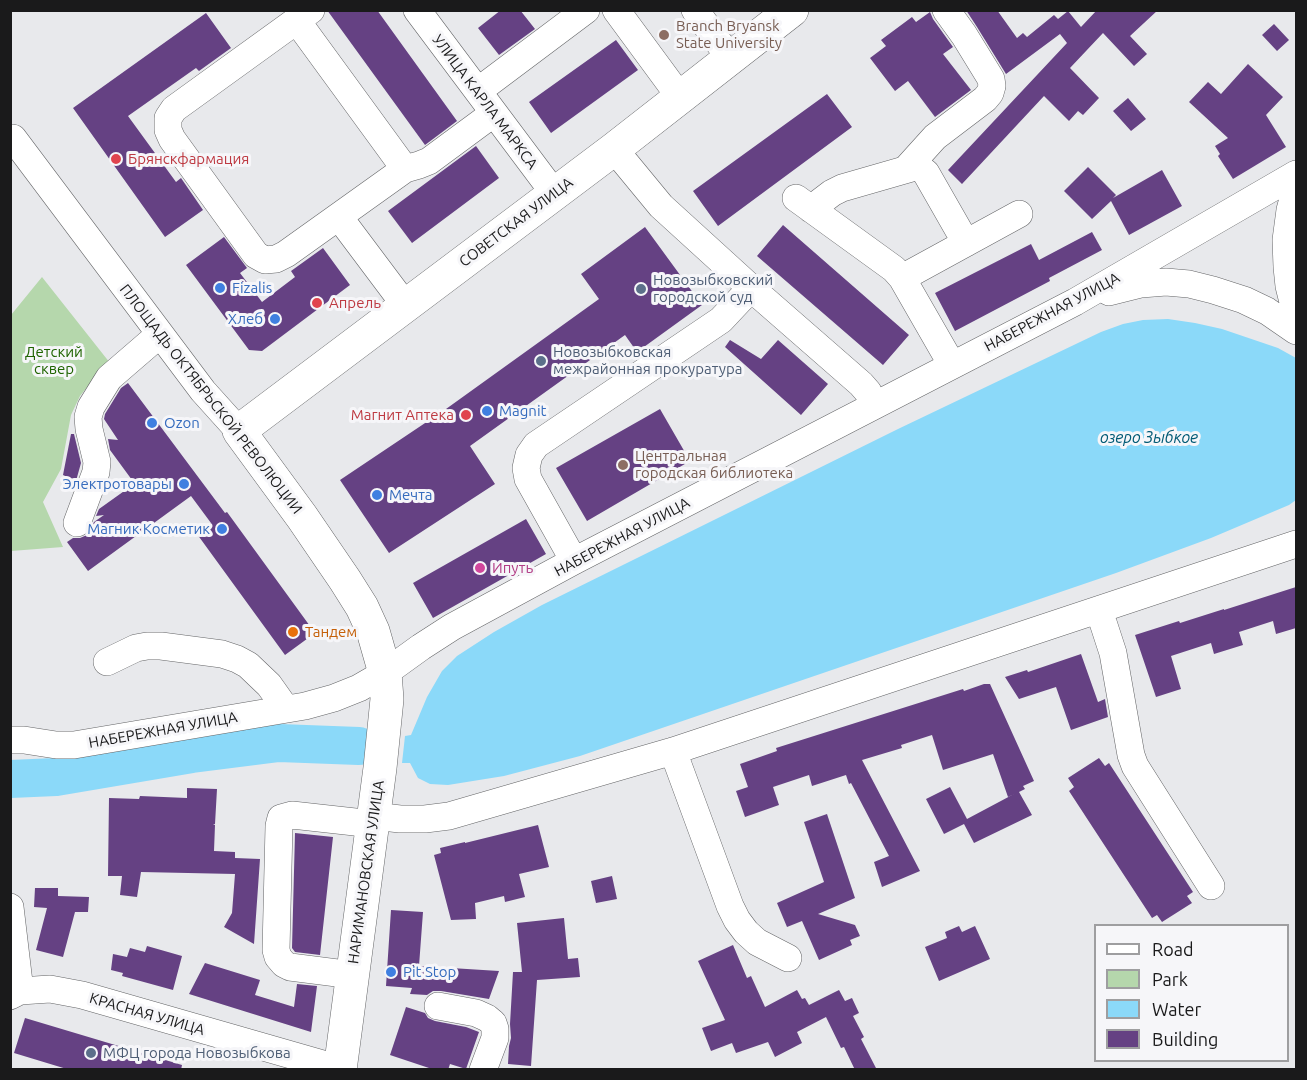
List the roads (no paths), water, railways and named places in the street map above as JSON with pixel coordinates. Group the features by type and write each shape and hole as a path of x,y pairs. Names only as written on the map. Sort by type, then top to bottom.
{"main road":[{"name":"СОВЕТСКАЯ УЛИЦА","path":"239,431 614,148 792,10"},
{"name":"ПЛОЩАДЬ ОКТЯБРЬСКОЙ РЕВОЛЮЦИИ","path":"239,431 302,517 362,607 373,631 385,673"},
{"name":"НАРИМАНОВСКАЯ УЛИЦА","path":"340,1069 386,720 385,673"}],"street":[{"name":"УЛИЦА КАРЛА МАРКСА","path":"417,10 554,193"},
{"path":"478,91 586,10"},
{"path":"616,10 680,97"},
{"path":"694,10 730,58"},
{"path":"908,168 935,137 985,99 992,86 991,79 946,10"},
{"path":"405,169 304,16 174,109 168,118 168,130 172,139 256,255 265,260 276,260 405,169 429,161 494,113"},
{"name":"ПЛОЩАДЬ ОКТЯБРЬСКОЙ РЕВОЛЮЦИИ","path":"13,138 203,391 239,431"},
{"path":"614,148 660,206 861,384 874,405"},
{"path":"952,365 902,278 894,269 803,203 842,188 915,167 926,174 966,243"},
{"name":"НАБЕРЕЖНАЯ УЛИЦА","path":"10,740 74,745 305,706 359,688 452,627 574,561 1075,302 1296,174"},
{"path":"1296,188 1286,240 1289,286 1296,314"},
{"path":"902,278 1019,214"},
{"path":"339,217 405,305"},
{"path":"1075,302 1141,284 1166,282 1189,284 1244,300 1267,311 1296,331"},
{"path":"574,561 528,479 526,468 529,455 536,445 720,320 751,288"},
{"path":"76,523 96,472 97,462 88,417 91,406 109,378 160,334"},
{"path":"352,975 290,967 278,957 276,950 281,818 292,815 373,820 449,816 673,751 1296,544"},
{"path":"1099,610 1113,653 1131,755 1135,766 1211,886"},
{"path":"107,662 136,648 147,646 222,654 248,665 269,685 286,709"},
{"path":"673,751 737,920 757,942 788,958"},
{"path":"10,907 15,994"},
{"name":"КРАСНАЯ УЛИЦА","path":"15,994 37,989 50,989 82,995 340,1069"},
{"path":"438,1006 476,1013 487,1017 493,1023 495,1038 483,1070"}],"water":[{"name":"озеро Зыбкое","path":"1168,319 1222,329 1278,348 1296,358 1296,500 1289,505 1211,538 1116,573 580,756 504,776 448,785 430,784 418,778 410,763 402,763 405,736 411,735 427,697 442,671 457,656 494,632 542,605 898,429 1101,332 1143,320"}],"waterway":[{"path":"10,779 56,777 192,754 279,743 359,746"}],"place":[{"name":"Branch Bryansk State University","path":"664,35"},
{"name":"Брянскфармация","path":"116,159"},
{"name":"Fizalis","path":"220,288"},
{"name":"Новозыбковский городской суд","path":"641,289"},
{"name":"Апрель","path":"317,303"},
{"name":"Хлеб","path":"275,319"},
{"name":"Новозыбковская межрайонная прокуратура","path":"541,361"},
{"name":"Magnit","path":"487,411"},
{"name":"Магнит Аптека","path":"466,415"},
{"name":"Ozon","path":"152,423"},
{"name":"Центральная городская библиотека","path":"623,465"},
{"name":"Электротовары","path":"184,484"},
{"name":"Мечта","path":"377,495"},
{"name":"Магник Косметик","path":"222,529"},
{"name":"Ипуть","path":"480,568"},
{"name":"Тандем","path":"293,632"},
{"name":"Pit Stop","path":"391,972"},
{"name":"МФЦ города Новозыбкова","path":"91,1053"}],"park label":[{"name":"Детский сквер","path":"54,360"}]}
